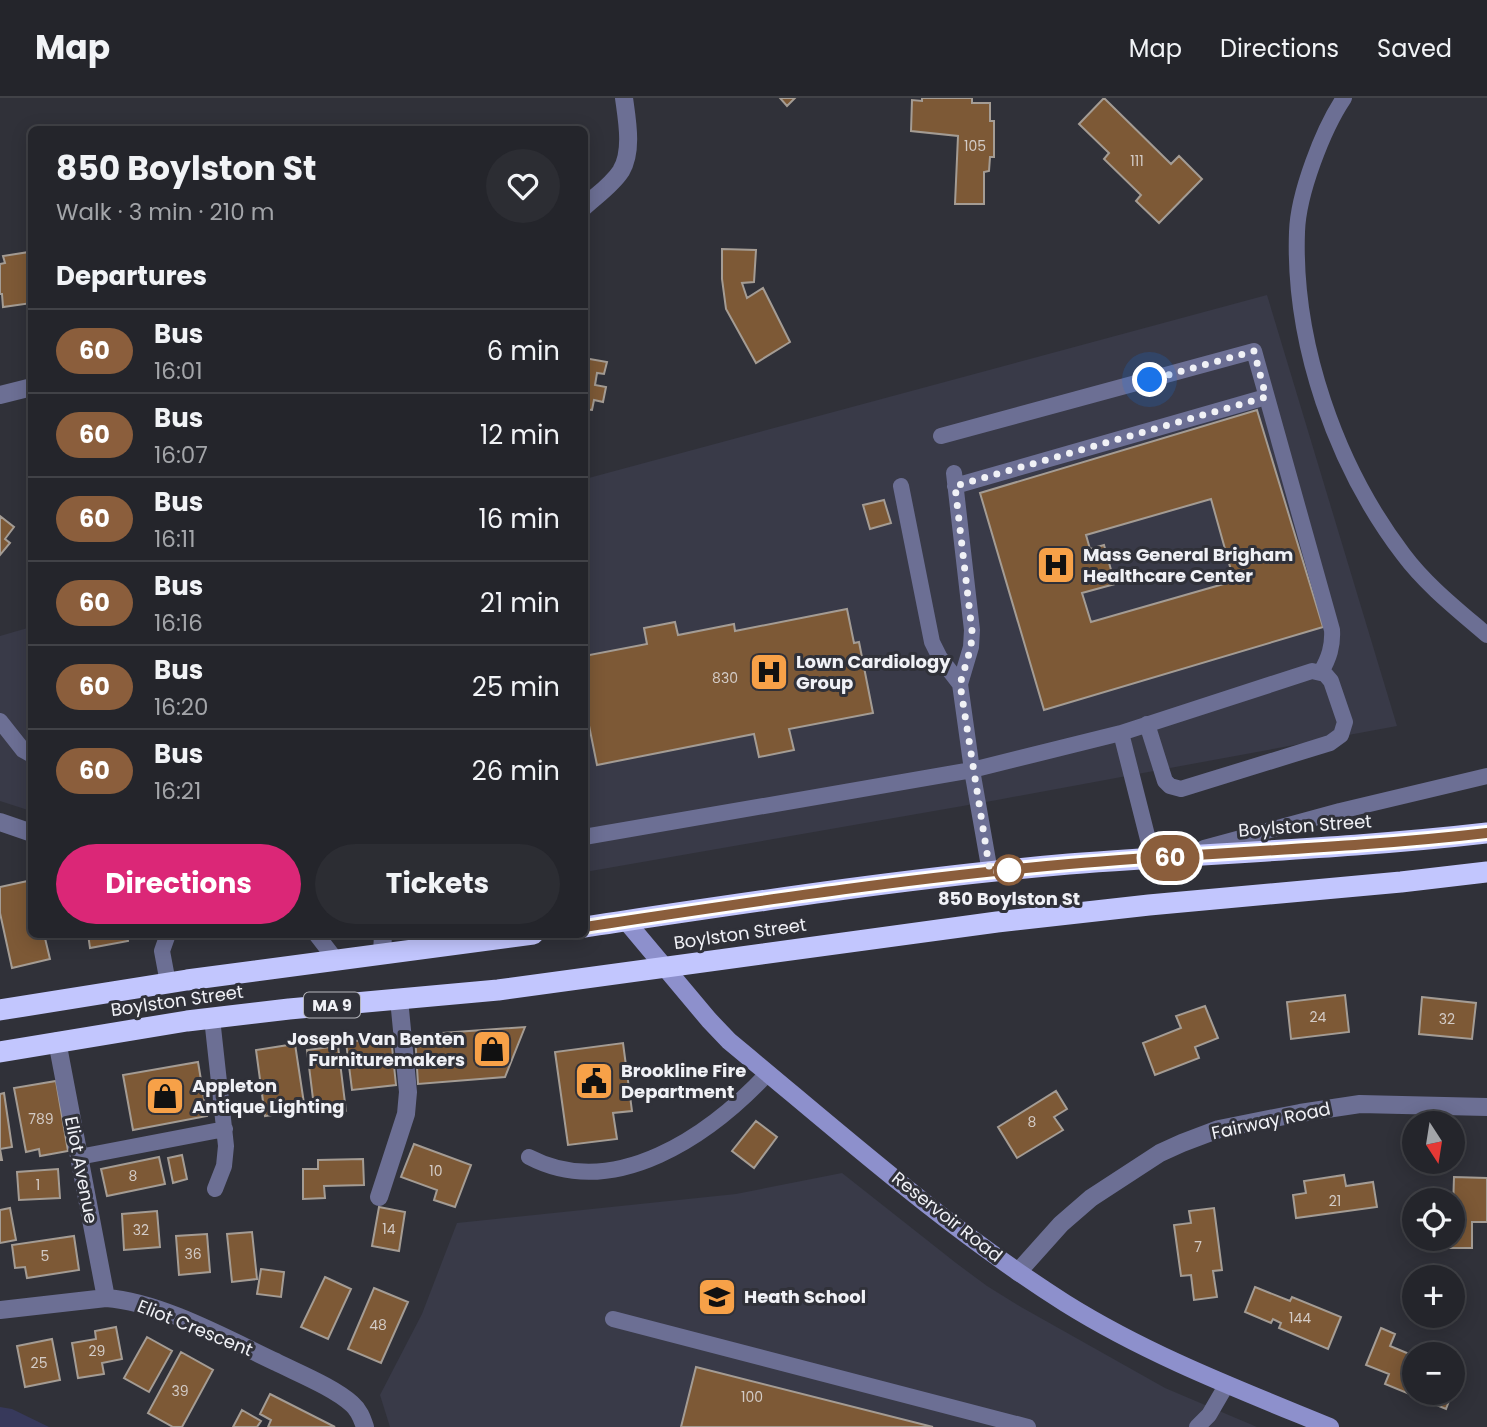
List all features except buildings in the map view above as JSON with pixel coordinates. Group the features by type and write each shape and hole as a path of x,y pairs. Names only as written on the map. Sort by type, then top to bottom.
{"highway":[{"name":"Boylston Street","path":"588,926 844,889 990,872 1070,864 1364,845 1487,832"},
{"name":"Boylston Street","path":"0,1052 212,1018 498,990 997,922 1487,872"},
{"name":"Boylston Street","path":"0,1010 336,960 383,944 473,938"}],"street":[{"path":"588,202 611,182 624,163 627,138 625,98"},
{"path":"0,395 28,388"},
{"path":"0,822 28,832"},
{"name":"Reservoir Road","path":"626,921 723,1036 924,1201 1018,1272 1067,1304 1130,1339 1227,1384 1330,1427"},
{"path":"379,1197 406,1114 408,1093 398,999"},
{"name":"Eliot Avenue","path":"57,1041 106,1298"},
{"name":"Fairway Road","path":"1018,1272 1061,1224 1101,1191 1160,1153 1219,1129 1360,1104 1487,1107"},
{"name":"Eliot Crescent","path":"0,1310 106,1298 127,1300 162,1311 314,1380 351,1402 365,1427"}],"lane":[{"path":"1344,98 1319,146 1302,199 1296,230 1302,307 1319,388 1348,463 1379,519 1415,569 1487,635"},
{"path":"940,436 1254,351 1332,630 1330,655 1321,672"},
{"path":"990,872 960,684 971,647 972,631 955,479 1266,397"},
{"path":"901,486 932,642 940,658 960,684"},
{"path":"588,836 972,770 1121,733 1147,724 1307,672 1321,672 1329,677 1344,717 1343,731 1338,739 1330,743 1185,789 1174,788 1165,781 1147,724"},
{"path":"0,721 28,753"},
{"path":"1121,733 1162,858 1487,776"},
{"path":"167,938 162,951 168,983"},
{"path":"319,938 336,960"},
{"path":"212,1018 226,1146 215,1189"},
{"path":"529,1157 558,1169 578,1172 605,1171 633,1165 665,1153 693,1137 728,1112 768,1073"},
{"path":"79,1157 225,1129"},
{"path":"612,1319 1028,1427"},
{"path":"1197,1427 1209,1415 1227,1384"}],"shaded area":[{"path":"1267,295 1397,726 588,871 588,478"},
{"path":"28,628 28,810 0,801 0,636"},
{"name":"Heath School","path":"842,1173 956,1263 1021,1307 1165,1388 1257,1427 390,1427 380,1395 422,1314 457,1223 736,1194"},
{"path":"0,1407 12,1409 49,1427 0,1427"}],"bus line":[{"name":"60","path":"588,926 990,872 1070,864 1377,844 1487,833"}],"place":[{"name":"Mass General Brigham Healthcare Center","path":"1056,565"},
{"name":"Lown Cardiology Group","path":"769,672"},
{"name":"850 Boylston St","path":"1009,870"},
{"name":"Joseph Van Benten Furnituremakers","path":"492,1049"},
{"name":"Brookline Fire Department","path":"594,1081"},
{"name":"Appleton Antique Lighting","path":"165,1096"},
{"name":"Heath School","path":"717,1297"}],"route":[{"path":"1009,870 990,872 972,770 960,684 971,647 972,631 955,486 1266,397 1254,351 1150,380"}]}
